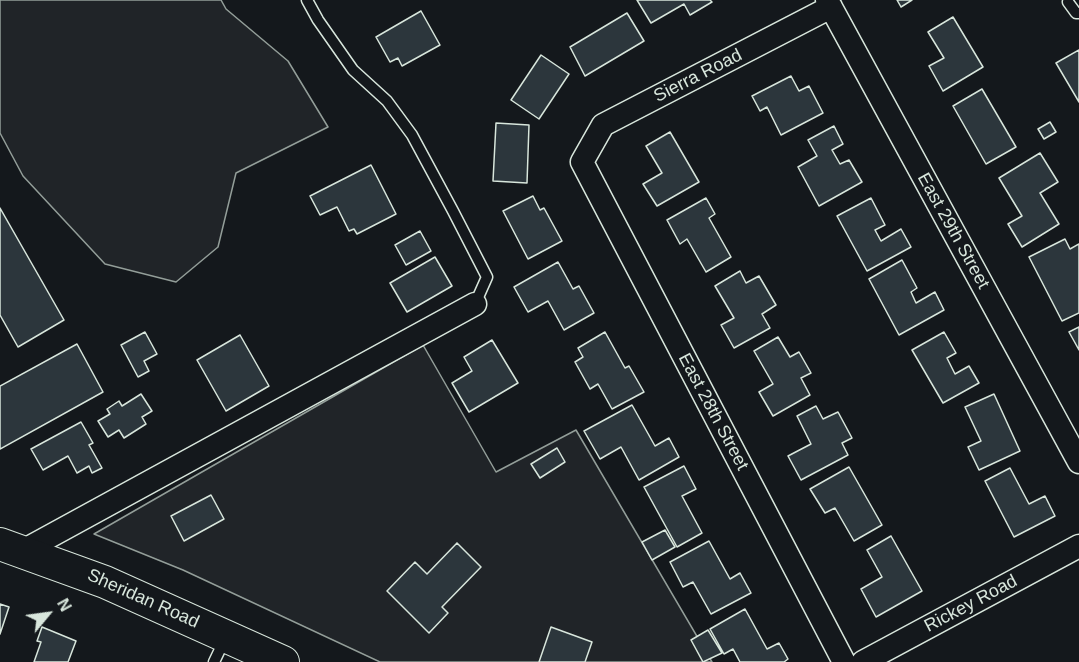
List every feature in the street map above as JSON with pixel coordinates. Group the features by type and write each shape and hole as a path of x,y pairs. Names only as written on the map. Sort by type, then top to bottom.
{"main road":[{"name":"Sheridan Road","path":"12,548 105,582 220,649 282,662"}],"street":[{"name":"Sierra Road","path":"582,162 603,125 829,4"},
{"name":"East 29th Street","path":"829,4 1079,462"},
{"name":"East 28th Street","path":"582,162 844,662"},
{"path":"12,548 475,304"},
{"name":"Rickey Road","path":"863,662 1079,546"}],"lane":[{"path":"307,0 353,70 387,101 405,127 453,211 487,277 475,304"},
{"path":"1068,2 1076,13 1079,13"}],"shaded area":[{"path":"0,0 221,0 226,9 288,61 328,127 236,173 218,247 176,282 105,264 23,176 0,133"},
{"path":"423,345 496,472 576,430 712,662 380,662 183,570 94,534"}],"building":[{"path":"637,0 710,0 712,2 690,15 684,4 651,23"},
{"path":"897,0 912,0 901,7"},
{"path":"421,11 440,45 402,66 398,58 390,62 376,37"},
{"path":"627,13 644,41 585,76 570,47"},
{"path":"953,17 983,67 943,91 929,66 944,58 928,32"},
{"path":"1079,50 1079,102 1056,63"},
{"path":"541,55 569,74 539,119 511,100"},
{"path":"791,76 799,91 809,86 823,113 781,135 767,107 760,111 752,96"},
{"path":"982,89 1016,147 986,164 953,106"},
{"path":"1050,122 1056,132 1044,139 1038,129"},
{"path":"496,123 529,125 527,183 493,181"},
{"path":"834,126 843,144 832,150 840,164 849,160 862,182 819,206 798,167 817,156 808,140"},
{"path":"670,132 699,182 657,206 643,184 662,173 646,146"},
{"path":"1040,153 1058,182 1040,193 1059,224 1022,247 1008,224 1022,216 999,178"},
{"path":"371,165 396,214 357,234 354,229 349,231 337,207 320,215 310,196"},
{"path":"533,196 540,210 544,208 562,241 528,259 503,211"},
{"path":"706,198 715,214 709,218 731,257 706,272 687,239 680,244 667,220"},
{"path":"871,198 885,225 875,230 881,241 901,229 911,247 867,271 837,216"},
{"path":"0,208 64,320 18,347 0,315"},
{"path":"420,231 431,251 406,265 395,245"},
{"path":"1065,239 1070,249 1079,244 1079,313 1062,321 1029,257"},
{"path":"435,257 452,286 407,312 390,283"},
{"path":"902,260 917,288 911,292 916,303 935,292 944,310 899,335 869,279"},
{"path":"558,262 573,289 579,286 594,313 564,330 548,301 528,312 514,287"},
{"path":"740,271 746,283 759,276 776,305 762,314 770,328 734,348 721,325 734,318 715,286"},
{"path":"1079,327 1079,350 1069,332"},
{"path":"145,332 157,354 144,361 149,371 138,377 121,345"},
{"path":"605,332 625,368 629,366 644,392 612,409 598,384 590,389 575,362 583,357 578,348"},
{"path":"944,332 956,353 947,358 955,374 969,366 979,383 943,403 912,350"},
{"path":"240,335 269,386 226,411 197,360"},
{"path":"778,337 790,357 799,352 811,373 801,378 810,395 773,416 759,392 773,384 754,351"},
{"path":"492,340 518,383 469,412 452,383 472,371 464,357"},
{"path":"77,344 103,392 0,449 0,386"},
{"path":"141,394 152,411 142,417 146,424 124,438 119,430 108,437 98,421 110,414 107,409 119,401 122,406"},
{"path":"994,394 1020,451 979,470 968,447 981,441 965,407"},
{"path":"632,405 655,446 669,438 679,457 639,480 621,447 600,459 584,431"},
{"path":"816,406 823,419 838,412 852,438 842,443 848,455 801,480 788,456 811,444 797,416"},
{"path":"81,422 93,443 89,445 102,468 92,473 89,466 77,473 68,456 43,470 31,449"},
{"path":"557,448 565,462 540,478 531,464"},
{"path":"684,466 696,489 682,496 702,533 677,547 644,487"},
{"path":"849,467 882,525 854,541 835,508 825,513 810,489"},
{"path":"1010,468 1029,504 1045,496 1055,516 1014,537 985,481"},
{"path":"211,495 224,519 184,541 171,516"},
{"path":"665,530 675,547 652,560 642,542"},
{"path":"891,536 922,591 876,617 861,589 882,577 867,550"},
{"path":"709,541 730,579 740,573 751,593 711,614 693,582 683,587 670,562"},
{"path":"457,543 481,567 442,607 448,613 429,633 387,591 415,562 427,574"},
{"path":"0,604 9,607 0,634"},
{"path":"745,609 767,649 779,643 788,659 784,662 740,662 733,649 724,654 710,629"},
{"path":"42,627 76,641 68,662 34,662 41,642 37,641"},
{"path":"551,627 592,642 585,662 539,662"},
{"path":"708,630 722,653 703,662 691,640"}]}
